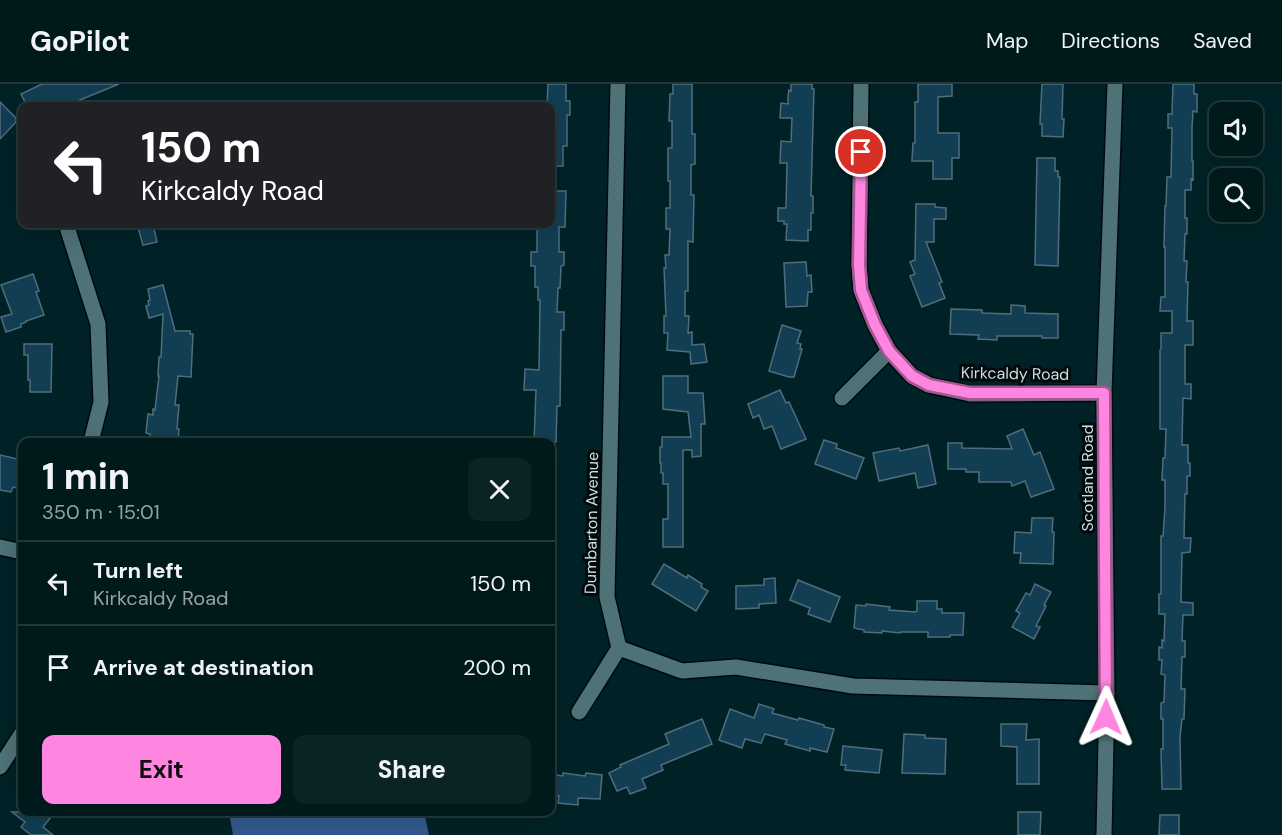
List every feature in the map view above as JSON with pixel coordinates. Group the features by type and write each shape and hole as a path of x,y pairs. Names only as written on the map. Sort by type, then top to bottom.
{"street":[{"name":"Dumbarton Avenue","path":"618,84 607,597 619,648"},
{"name":"Kirkcaldy Road","path":"861,84 859,265 861,290 875,325 889,351 912,376 929,385 960,392 1104,393"},
{"name":"Scotland Road","path":"1104,835 1107,693 1104,393 1115,84"},
{"path":"67,228 98,324 101,402 93,438"},
{"path":"842,398 889,351"},
{"path":"0,547 18,551"},
{"path":"579,712 619,648 682,671 736,667 854,686 1107,693"},
{"path":"0,767 18,739"}],"water":[{"path":"230,816 425,816 429,835 233,835"}],"building":[{"path":"42,84 119,84 75,102 25,102 21,94"},
{"path":"548,84 566,84 566,101 570,101 570,115 567,115 567,146 563,146 563,166 555,166 555,102 547,102"},
{"path":"673,84 692,84 692,134 695,134 695,164 691,165 691,195 694,195 693,242 688,241 688,291 685,291 685,316 689,316 688,333 692,332 692,345 704,344 707,362 691,364 690,352 667,350 668,333 664,333 664,316 666,316 664,268 666,268 665,255 669,255 670,229 666,229 666,208 670,208 668,148 672,148 672,121 669,121 670,94 673,94"},
{"path":"791,84 812,84 812,89 814,89 811,196 813,196 813,213 811,213 811,230 808,230 808,241 786,240 787,224 784,224 784,221 778,221 778,208 786,208 787,163 780,163 781,141 791,142 792,118 780,118 781,103 788,104"},
{"path":"918,84 952,84 952,96 938,97 938,133 959,133 959,158 952,158 952,179 933,179 933,161 912,161"},
{"path":"1042,84 1063,84 1063,137 1042,136 1042,124 1040,124"},
{"path":"1173,84 1194,84 1194,94 1197,94 1197,112 1193,111 1192,128 1193,180 1191,179 1191,190 1185,190 1187,234 1185,234 1184,261 1187,261 1187,321 1193,321 1193,345 1185,345 1185,384 1191,384 1191,399 1183,398 1182,445 1188,445 1188,463 1190,463 1190,476 1187,476 1187,494 1185,494 1184,538 1191,538 1190,552 1182,553 1181,602 1193,603 1193,615 1183,615 1182,641 1185,641 1185,657 1182,657 1181,689 1185,689 1184,719 1182,719 1180,737 1181,789 1162,789 1163,719 1161,719 1161,703 1164,702 1165,675 1161,674 1162,660 1159,660 1159,647 1162,648 1162,640 1164,641 1165,614 1159,614 1159,594 1161,594 1161,536 1163,536 1165,508 1165,480 1162,480 1166,429 1160,429 1160,350 1161,333 1172,333 1172,311 1160,311 1161,297 1165,297 1165,206 1167,177 1171,177 1172,128 1168,128 1168,114 1172,114"},
{"path":"0,102 16,118 16,122 0,139"},
{"path":"1037,158 1055,158 1055,171 1058,171 1058,177 1060,177 1058,266 1035,265"},
{"path":"555,191 566,191 565,227 559,227 559,252 564,252 564,265 561,266 557,312 564,312 564,330 561,330 560,406 557,406 556,442 555,438 534,438 536,390 524,390 525,369 539,370 540,300 538,300 538,287 535,287 535,266 531,266 531,252 537,252 537,228 555,228"},
{"path":"916,204 935,204 935,207 946,208 946,219 934,219 934,242 926,242 942,282 939,283 945,298 922,307 910,276 915,274 910,262 915,260"},
{"path":"138,228 154,228 157,242 143,245"},
{"path":"806,262 807,276 811,275 812,292 808,292 807,306 786,307 784,263"},
{"path":"33,274 44,315 26,321 21,324 21,327 6,332 1,317 12,314 1,285"},
{"path":"163,285 175,331 190,331 190,334 193,334 191,377 178,376 175,405 179,405 178,438 150,438 150,434 146,433 148,414 153,415 153,409 155,410 163,314 149,318 146,306 149,305 150,300 148,289"},
{"path":"1011,305 1025,306 1025,313 1058,314 1058,338 997,336 997,340 978,339 979,335 950,334 951,309 1011,314"},
{"path":"782,325 801,331 797,343 801,344 800,349 802,349 794,377 769,371"},
{"path":"24,344 52,344 51,392 30,392 28,355 24,355"},
{"path":"663,376 688,376 688,393 703,393 705,424 701,424 701,456 692,457 692,450 683,450 683,547 663,547 663,519 668,519 668,484 663,484 660,447 662,447 662,437 691,437 688,412 663,409"},
{"path":"780,390 786,403 789,402 806,439 781,449 772,426 764,429 759,415 753,418 748,404"},
{"path":"1023,429 1034,455 1040,452 1054,489 1031,497 1025,481 1012,486 1011,482 979,482 979,472 948,469 948,443 962,443 962,448 1012,449 1007,436"},
{"path":"824,440 837,444 836,448 864,458 856,479 815,464"},
{"path":"928,445 936,484 918,488 915,473 879,481 873,453 899,448 900,451"},
{"path":"0,455 18,459 18,488 13,487 11,492 0,490"},
{"path":"1032,518 1053,518 1053,564 1020,563 1021,553 1014,553 1015,532 1031,533"},
{"path":"664,564 687,578 688,575 708,591 696,611 652,584"},
{"path":"775,578 776,603 759,604 759,608 736,609 736,586 764,585 764,579"},
{"path":"798,580 840,597 830,622 808,614 810,608 790,600"},
{"path":"1035,584 1051,592 1036,626 1040,627 1034,639 1012,627 1020,613 1016,611 1026,593 1030,595"},
{"path":"917,601 937,601 937,609 942,609 942,613 964,613 963,635 928,637 928,632 882,631 882,633 864,632 864,630 854,628 856,605 866,606 866,604 890,607 889,610 915,612"},
{"path":"759,704 774,709 772,713 798,720 799,718 834,729 827,752 810,748 810,751 785,744 787,740 765,734 761,743 745,739 742,748 719,740 730,709 754,718"},
{"path":"702,719 712,744 661,765 663,770 642,779 646,788 630,794 627,787 617,791 609,773 621,767 620,765 669,744 665,734"},
{"path":"1001,724 1027,724 1026,740 1039,739 1039,784 1017,784 1017,747 1001,746"},
{"path":"904,734 946,739 945,774 902,773"},
{"path":"843,746 882,750 879,773 845,770 846,765 841,765"},
{"path":"563,773 585,776 586,773 602,775 600,799 578,798 578,805 558,803 559,796 555,796 555,775 563,776"},
{"path":"12,812 18,812 18,816 52,816 43,827 53,835 31,835 21,827 25,822"},
{"path":"1018,812 1041,812 1040,835 1018,835"},
{"path":"1160,815 1179,815 1179,835 1159,835"}],"route":[{"path":"861,152 859,265 861,290 875,325 889,351 912,376 929,385 970,393 1104,393 1106,717"}]}
